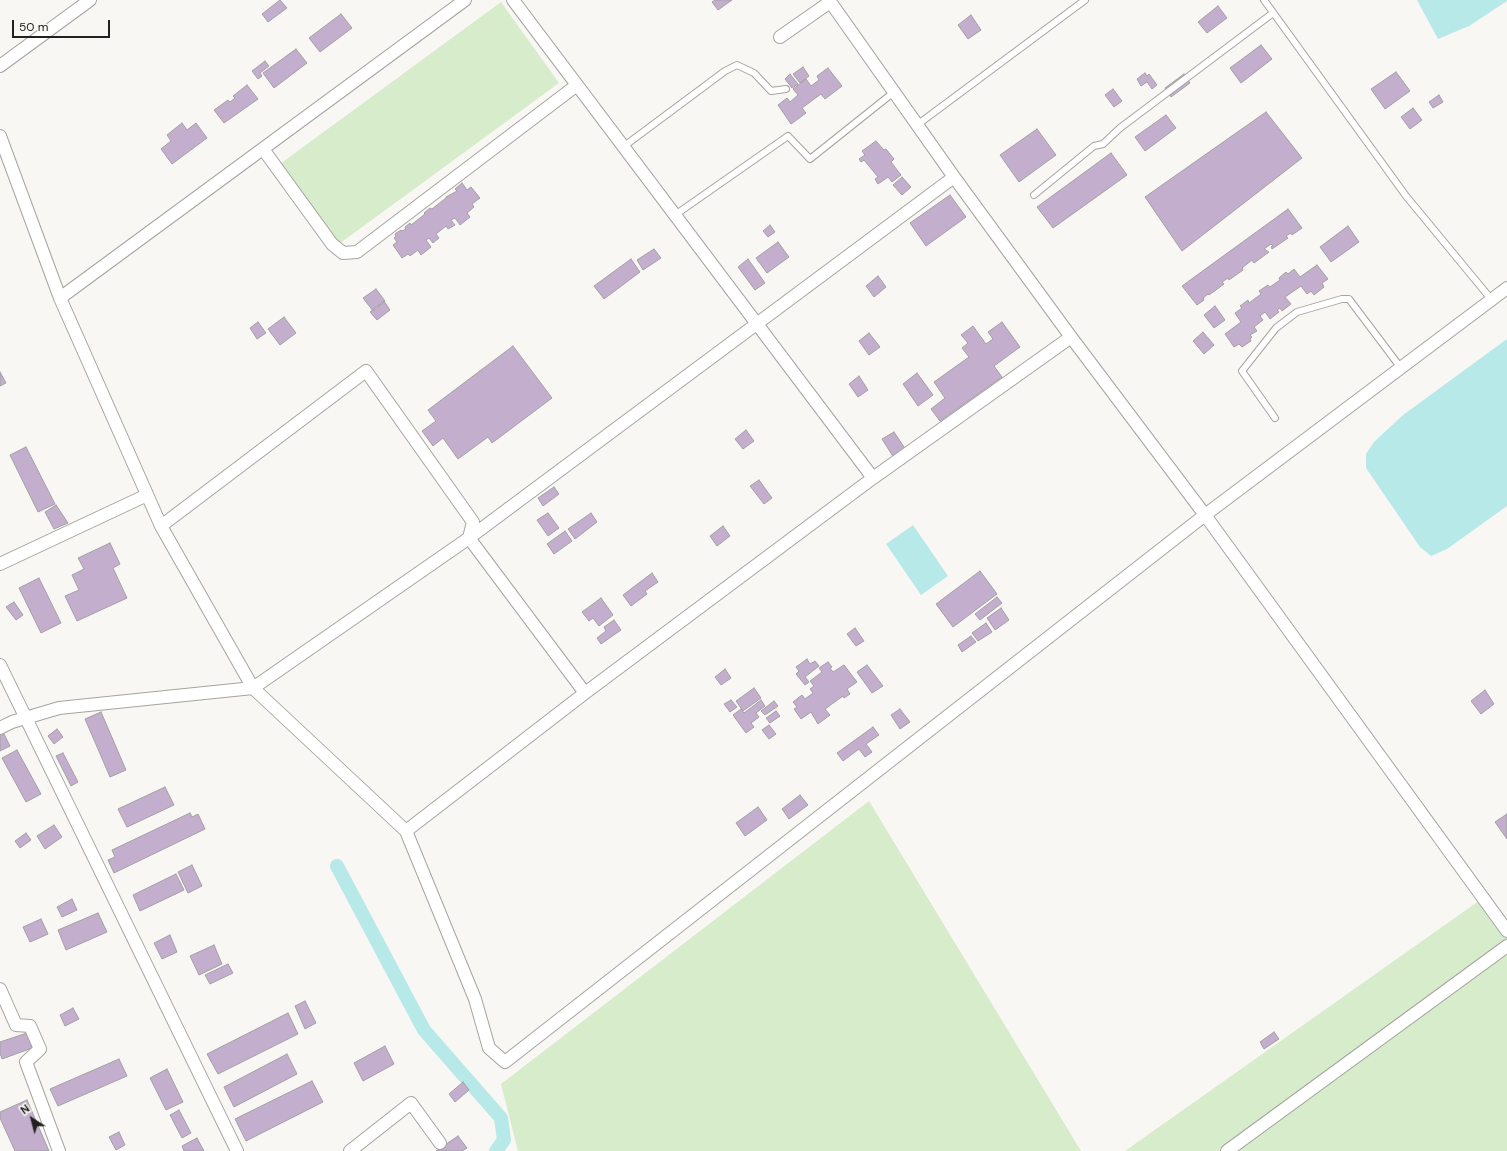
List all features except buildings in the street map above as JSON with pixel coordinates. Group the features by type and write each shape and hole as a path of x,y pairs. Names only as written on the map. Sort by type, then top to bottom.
{"street":[{"path":"0,66 90,0"},
{"path":"60,298 465,0"},
{"path":"514,0 873,478"},
{"path":"780,37 830,1 954,177 1070,336 1205,515 1507,931"},
{"path":"263,149 332,244 343,253 357,252 577,85"},
{"path":"0,136 60,298 160,526 253,688 406,831 475,999 489,1048 505,1062 1205,515 1507,288"},
{"path":"0,728 12,722 59,708 253,688 469,538 756,322 954,177"},
{"path":"406,831 585,693 873,478 1070,336"},
{"path":"160,526 366,371 473,522 469,538"},
{"path":"0,564 147,495"},
{"path":"469,538 585,693"},
{"path":"0,666 237,1151"},
{"path":"1227,1151 1507,946"},
{"path":"0,989 16,1025 30,1026 40,1049 26,1062 59,1151"},
{"path":"350,1151 411,1103 440,1144"}],"lane":[{"path":"918,125 1085,0"},
{"path":"1264,0 1406,196 1492,299"},
{"path":"1034,195 1094,146 1103,144 1120,128 1273,13"},
{"path":"623,147 725,72 737,65 754,73 771,91 786,89"},
{"path":"675,215 788,136 810,159 894,92"},
{"path":"1275,418 1242,371 1276,328 1297,312 1342,299 1349,299 1401,368"}],"green space":[{"path":"501,2 559,83 339,244 280,164"},
{"path":"869,801 1081,1151 518,1151 501,1084"},
{"path":"1483,898 1507,930 1507,1151 1125,1151"}],"water":[{"path":"1417,0 1507,1 1469,26 1438,39"},
{"path":"1507,339 1507,506 1447,549 1431,556 1420,547 1366,468 1366,454 1374,442 1403,415"},
{"path":"913,525 948,576 921,595 886,544"}],"waterway":[{"path":"337,866 424,1030 501,1118 504,1140 496,1151"}]}
